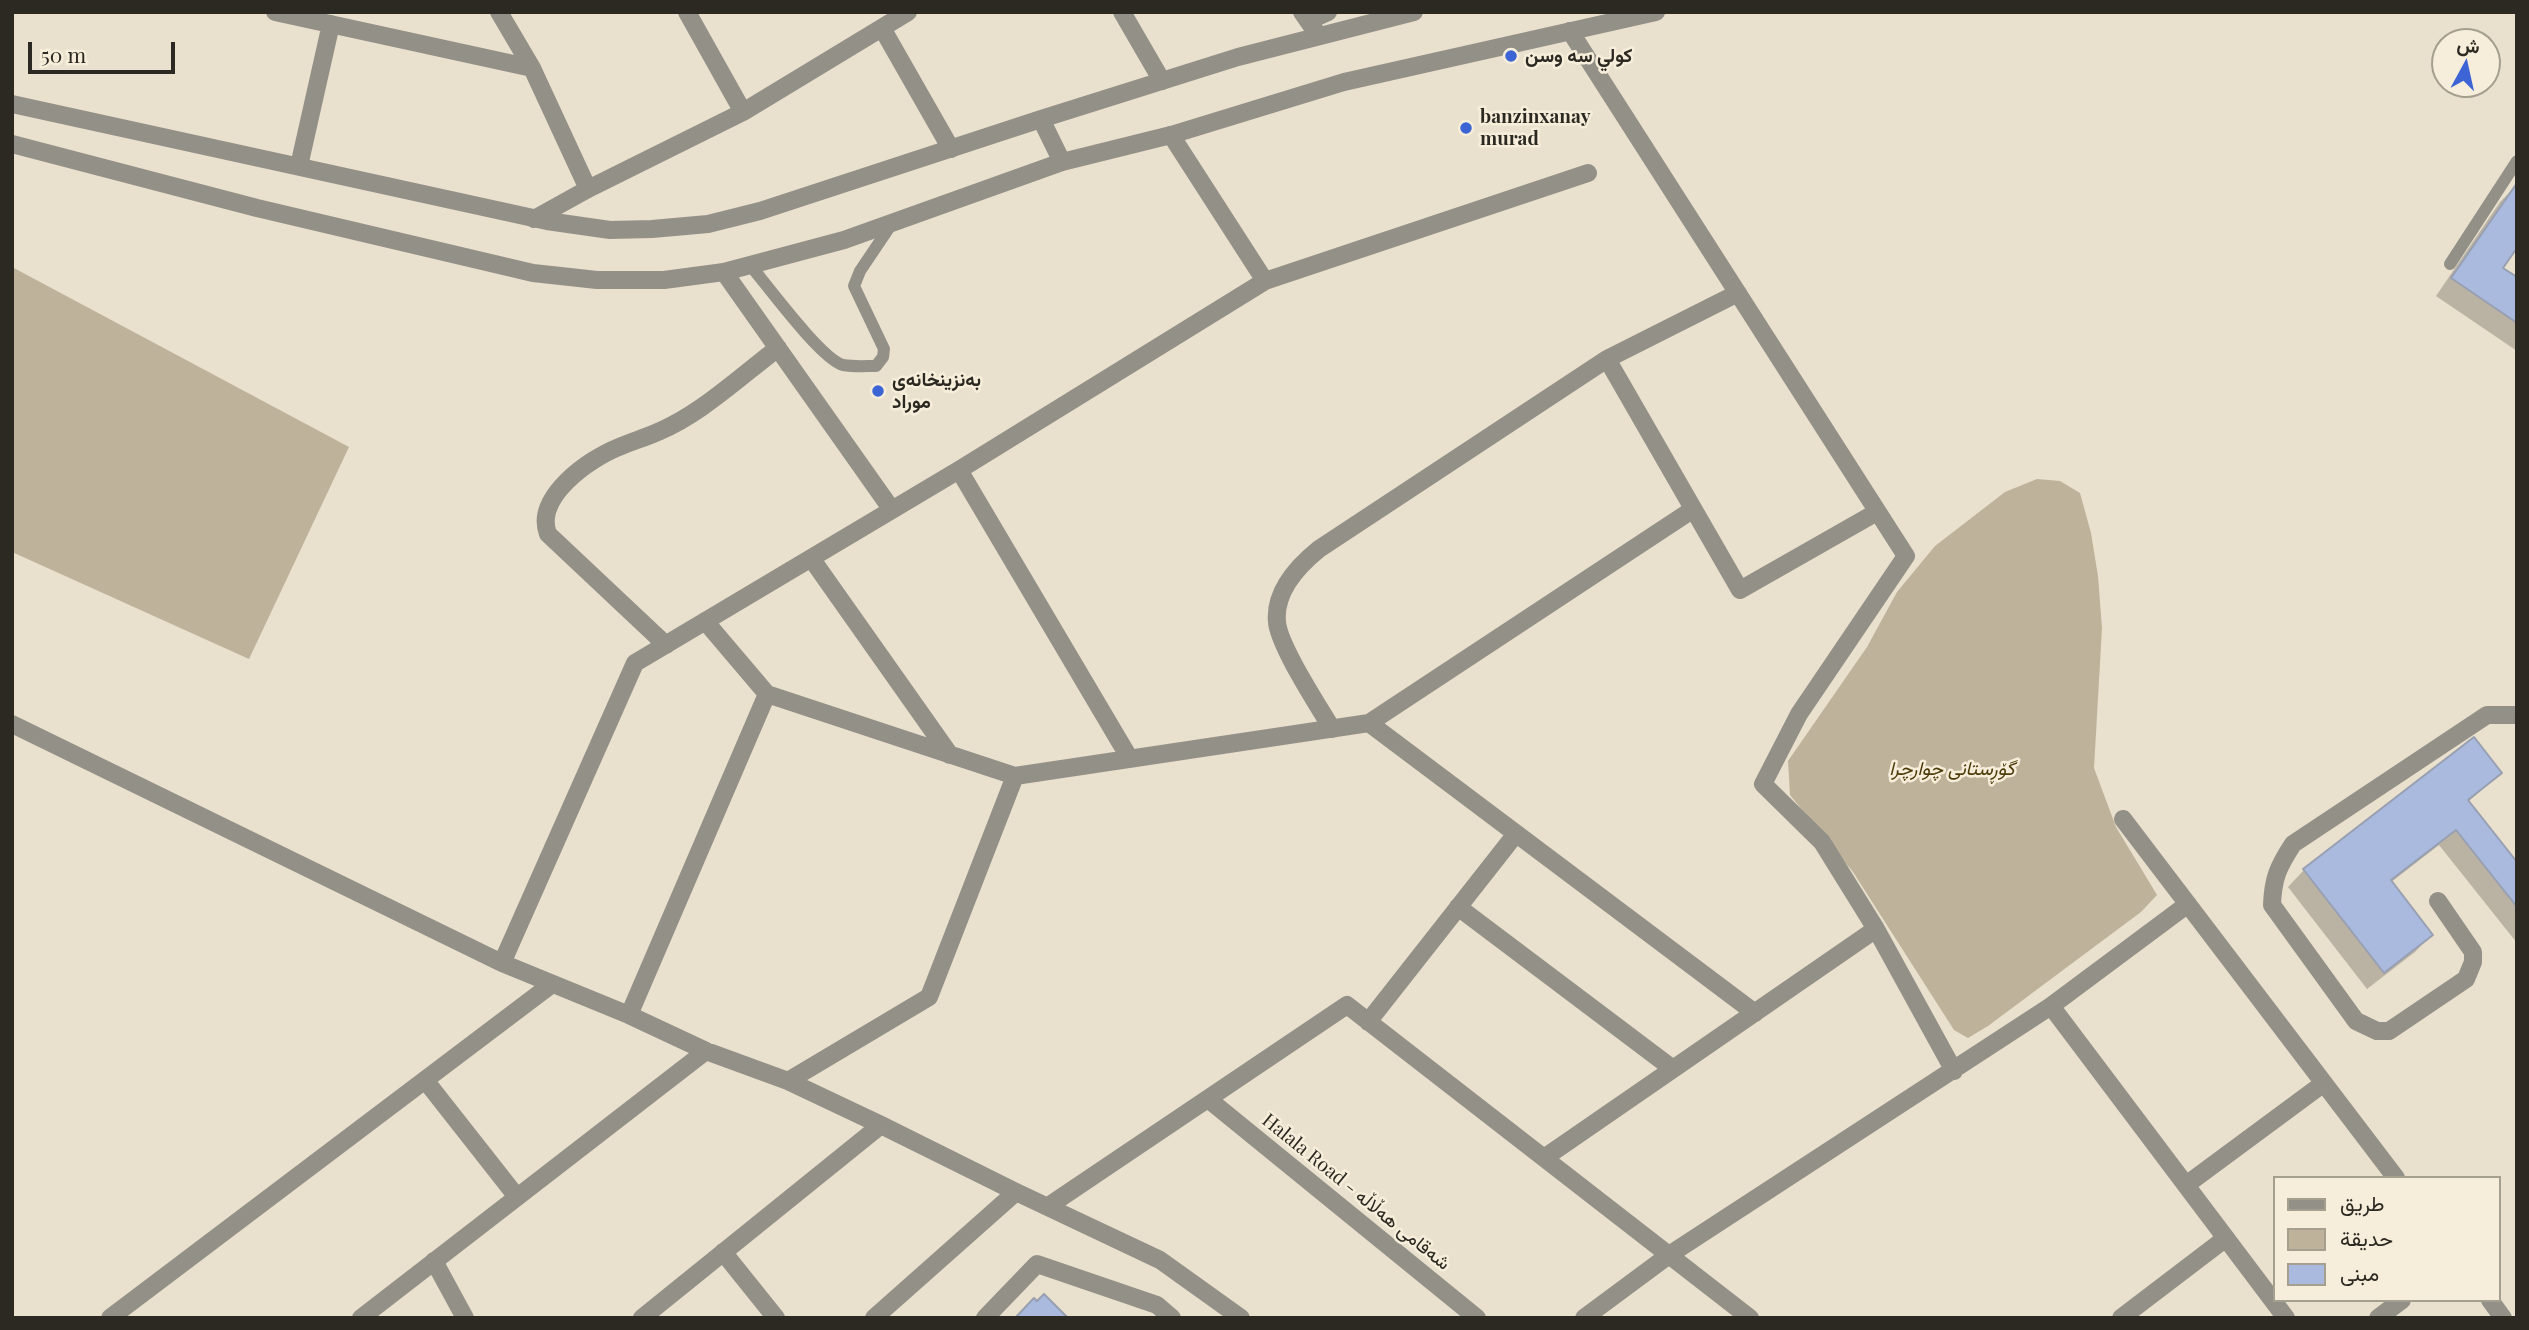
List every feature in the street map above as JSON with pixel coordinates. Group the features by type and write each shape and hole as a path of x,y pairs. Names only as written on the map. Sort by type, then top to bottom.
{"street":[{"path":"275,12 532,68"},
{"path":"499,12 532,68 588,189"},
{"path":"687,12 743,112"},
{"path":"534,219 743,112 908,12"},
{"path":"1122,12 1162,81"},
{"path":"12,104 534,219 610,230 652,229 708,224 760,211 1162,81 1309,23 1328,12"},
{"path":"1309,23 1414,12"},
{"path":"12,144 271,211 533,273 597,281 664,281 724,272 844,240 1062,162 1171,135 1344,82 1656,12"},
{"path":"299,166 331,24"},
{"path":"882,28 951,149"},
{"path":"1570,31 1906,556 1799,713 1763,784 1822,842 1877,929 1954,1071"},
{"path":"1041,119 1062,162"},
{"path":"1171,135 1265,281"},
{"path":"502,964 635,663 959,470 1265,281 1588,173"},
{"path":"724,272 892,510"},
{"path":"1332,729 1284,645 1277,621 1282,594 1297,567 1319,549 1607,359 1738,293"},
{"path":"666,645 548,534 544,523 548,506 568,480 591,463 617,447 660,431 701,408 778,348"},
{"path":"1607,359 1740,590 1877,512"},
{"path":"959,470 1130,759"},
{"path":"705,621 766,694 1015,776 1368,723 1692,510"},
{"path":"811,558 950,755"},
{"path":"629,1015 766,694"},
{"path":"2438,901 2473,952 2471,970 2466,979 2389,1031 2377,1031 2356,1021 2272,905 2273,882 2279,864 2293,844 2487,715 2517,715"},
{"path":"1368,723 1755,1013"},
{"path":"12,724 502,964 629,1015 706,1051 788,1081 881,1125 1160,1260 1241,1318"},
{"path":"788,1081 929,997 1015,776"},
{"path":"2123,819 2394,1176"},
{"path":"1368,1022 1515,835"},
{"path":"1584,1318 1670,1255 2052,1006 2188,904"},
{"path":"1458,907 1673,1069"},
{"path":"1544,1158 1877,929"},
{"path":"110,1318 130,1312 425,1080 552,984"},
{"path":"1047,1207 1347,1005 1750,1318"},
{"path":"2052,1006 2286,1318"},
{"path":"361,1318 706,1051"},
{"path":"425,1080 517,1197"},
{"path":"2186,1185 2324,1083"},
{"name":"Halala Road - شەقامی هەڵاڵە","path":"1208,1099 1477,1318"},
{"path":"642,1318 881,1125"},
{"path":"874,1318 1016,1192"},
{"path":"2121,1318 2226,1238"},
{"path":"723,1252 776,1318"},
{"path":"435,1261 465,1318"},
{"path":"985,1318 1037,1264 1157,1305 1172,1318"},
{"path":"2378,1318 2399,1302"},
{"path":"2491,1302 2503,1318"}],"lane":[{"path":"2451,264 2517,161"},
{"path":"750,265 828,355 841,365 876,366 883,357 884,349 854,286 860,271 892,222"}],"green space":[{"path":"12,267 349,447 249,659 12,552"},
{"name":"گۆڕستانی چوارچرا","path":"2037,479 2060,481 2080,493 2091,533 2102,628 2094,768 2116,827 2157,895 2141,912 1968,1038 1954,1030 1853,872 1790,795 1788,761 1867,647 1897,592 1935,546 2005,492"}],"building":[{"path":"2517,183 2517,248 2503,268 2517,277 2517,323 2451,278"},
{"path":"2474,737 2502,773 2468,800 2517,862 2517,907 2456,830 2391,880 2433,935 2384,973 2303,869"},
{"path":"1044,1294 1068,1318 1015,1318 1034,1298 1037,1301"}],"place":[{"name":"كولي سه وسن","path":"1511,56"},
{"name":"banzinxanay murad","path":"1466,128"},
{"name":"بەنزینخانەی موراد","path":"878,391"}]}
